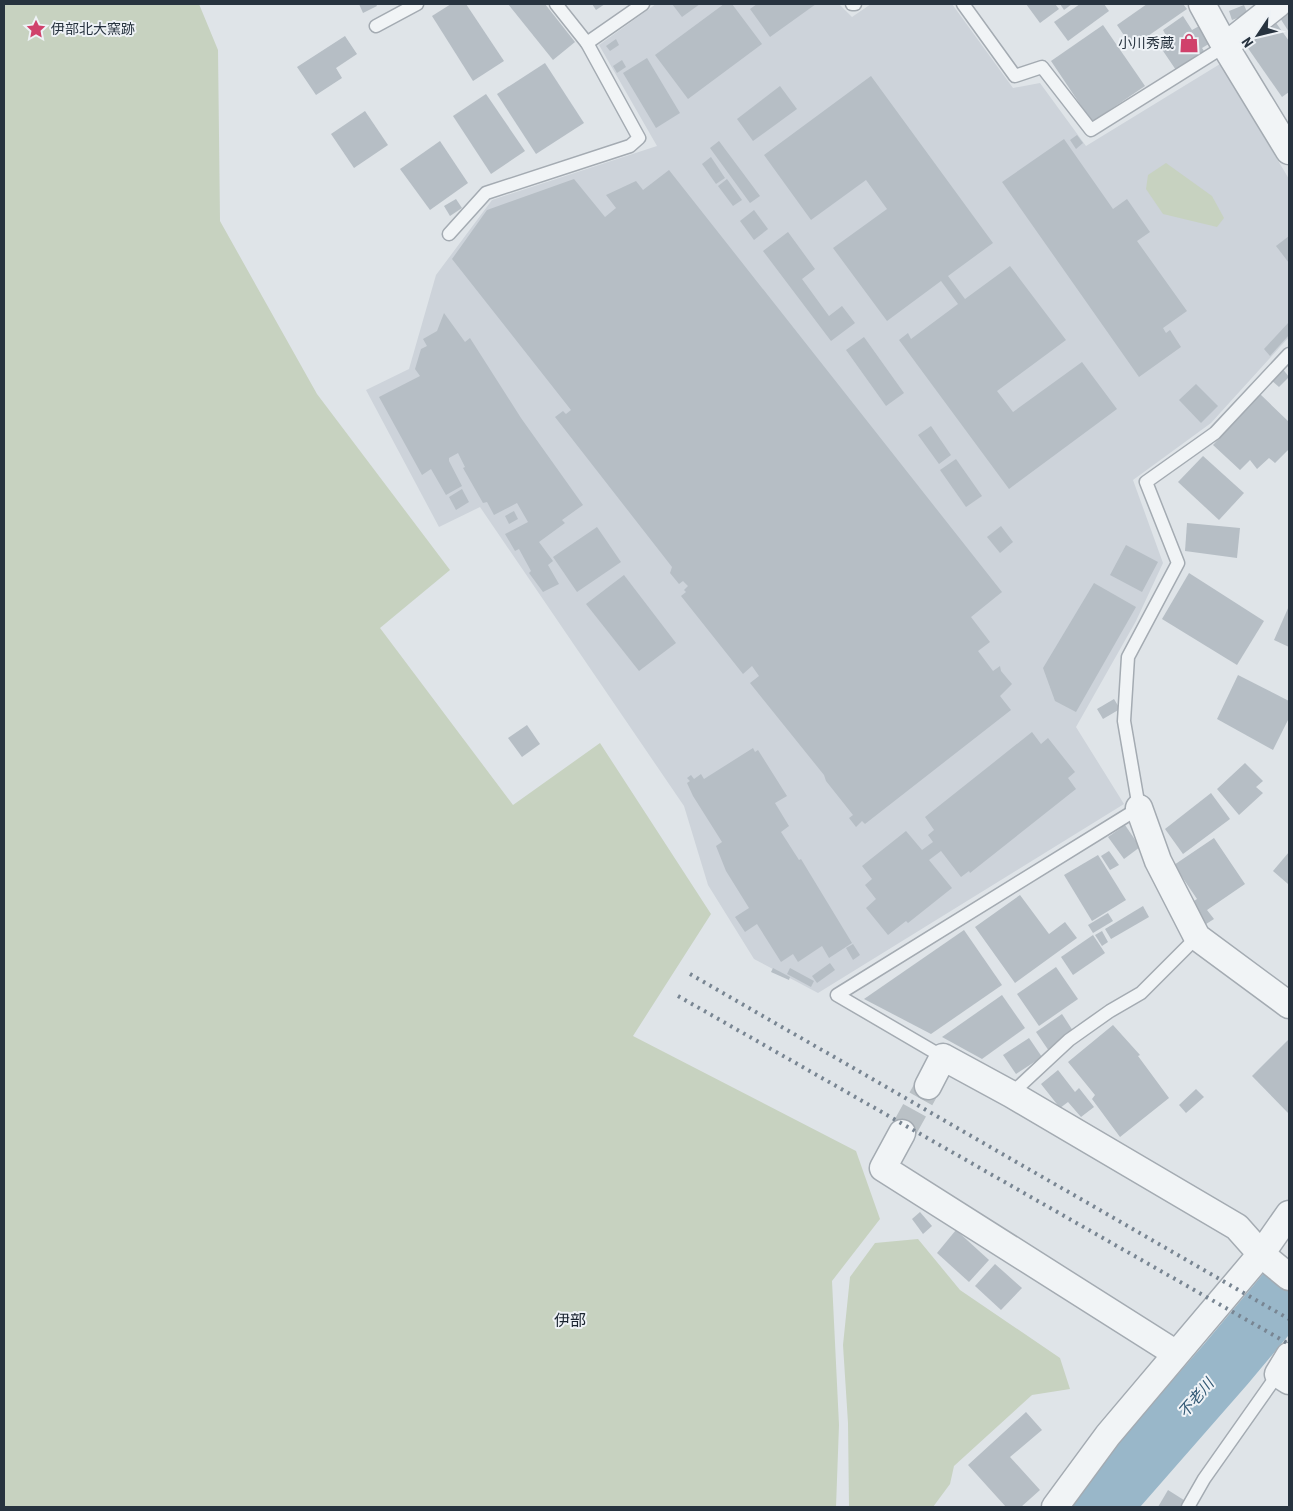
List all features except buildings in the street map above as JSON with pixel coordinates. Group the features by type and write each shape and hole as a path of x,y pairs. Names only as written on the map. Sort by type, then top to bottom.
{"street":[{"path":"1202,4 1225,46 1289,151"},
{"path":"1225,46 1278,4"},
{"path":"1139,808 1158,861 1197,936 1289,1005"},
{"path":"928,1086 943,1057 1010,1094 1237,1227 1276,1266"},
{"path":"902,1133 884,1168 1175,1353"},
{"path":"1056,1507 1108,1435 1175,1353 1276,1266 1289,1214"}],"lane":[{"path":"376,26 417,4"},
{"path":"449,234 486,193 630,146 639,138 587,43 556,4"},
{"path":"587,43 643,4"},
{"path":"963,4 1015,76 1042,67 1091,130 1225,46"},
{"path":"943,1057 837,995 1139,808 1124,722 1128,657 1178,563 1146,482 1215,433 1289,354"},
{"path":"1010,1094 1070,1040 1110,1011 1140,993 1197,936"},
{"path":"1188,1507 1204,1479 1285,1370"}],"shaded area":[{"path":"656,4 839,4 852,17 871,4 952,4 1013,88 1040,83 1086,146 1220,64 1289,179 1289,337 1211,423 1133,480 1163,563 1136,621 1076,727 1124,804 818,993 754,959 708,885 684,806 480,507 439,527 366,390 409,369 436,275 492,200 657,146 599,45"}],"green space":[{"path":"4,4 199,4 218,50 220,221 317,394 450,570 380,628 513,805 600,743 711,914 633,1036 856,1151 880,1219 832,1281 839,1425 836,1507 4,1507"},
{"path":"1166,163 1212,196 1224,218 1217,227 1163,214 1146,189 1148,175"},
{"path":"918,1239 960,1290 1060,1358 1070,1389 1032,1395 954,1466 950,1484 933,1507 849,1507 848,1423 843,1345 850,1277 875,1243"}],"waterway":[{"name":"不老川","path":"1103,1507 1289,1289"}],"tunnel":[{"path":"902,1133 928,1086"}],"railway":[{"path":"690,974 1289,1319"},
{"path":"678,996 1289,1344"}],"place":[{"name":"伊部北大窯跡","path":"36,29"},
{"name":"小川秀蔵","path":"1189,43"}],"district":[{"name":"伊部","path":"570,1320"}]}
